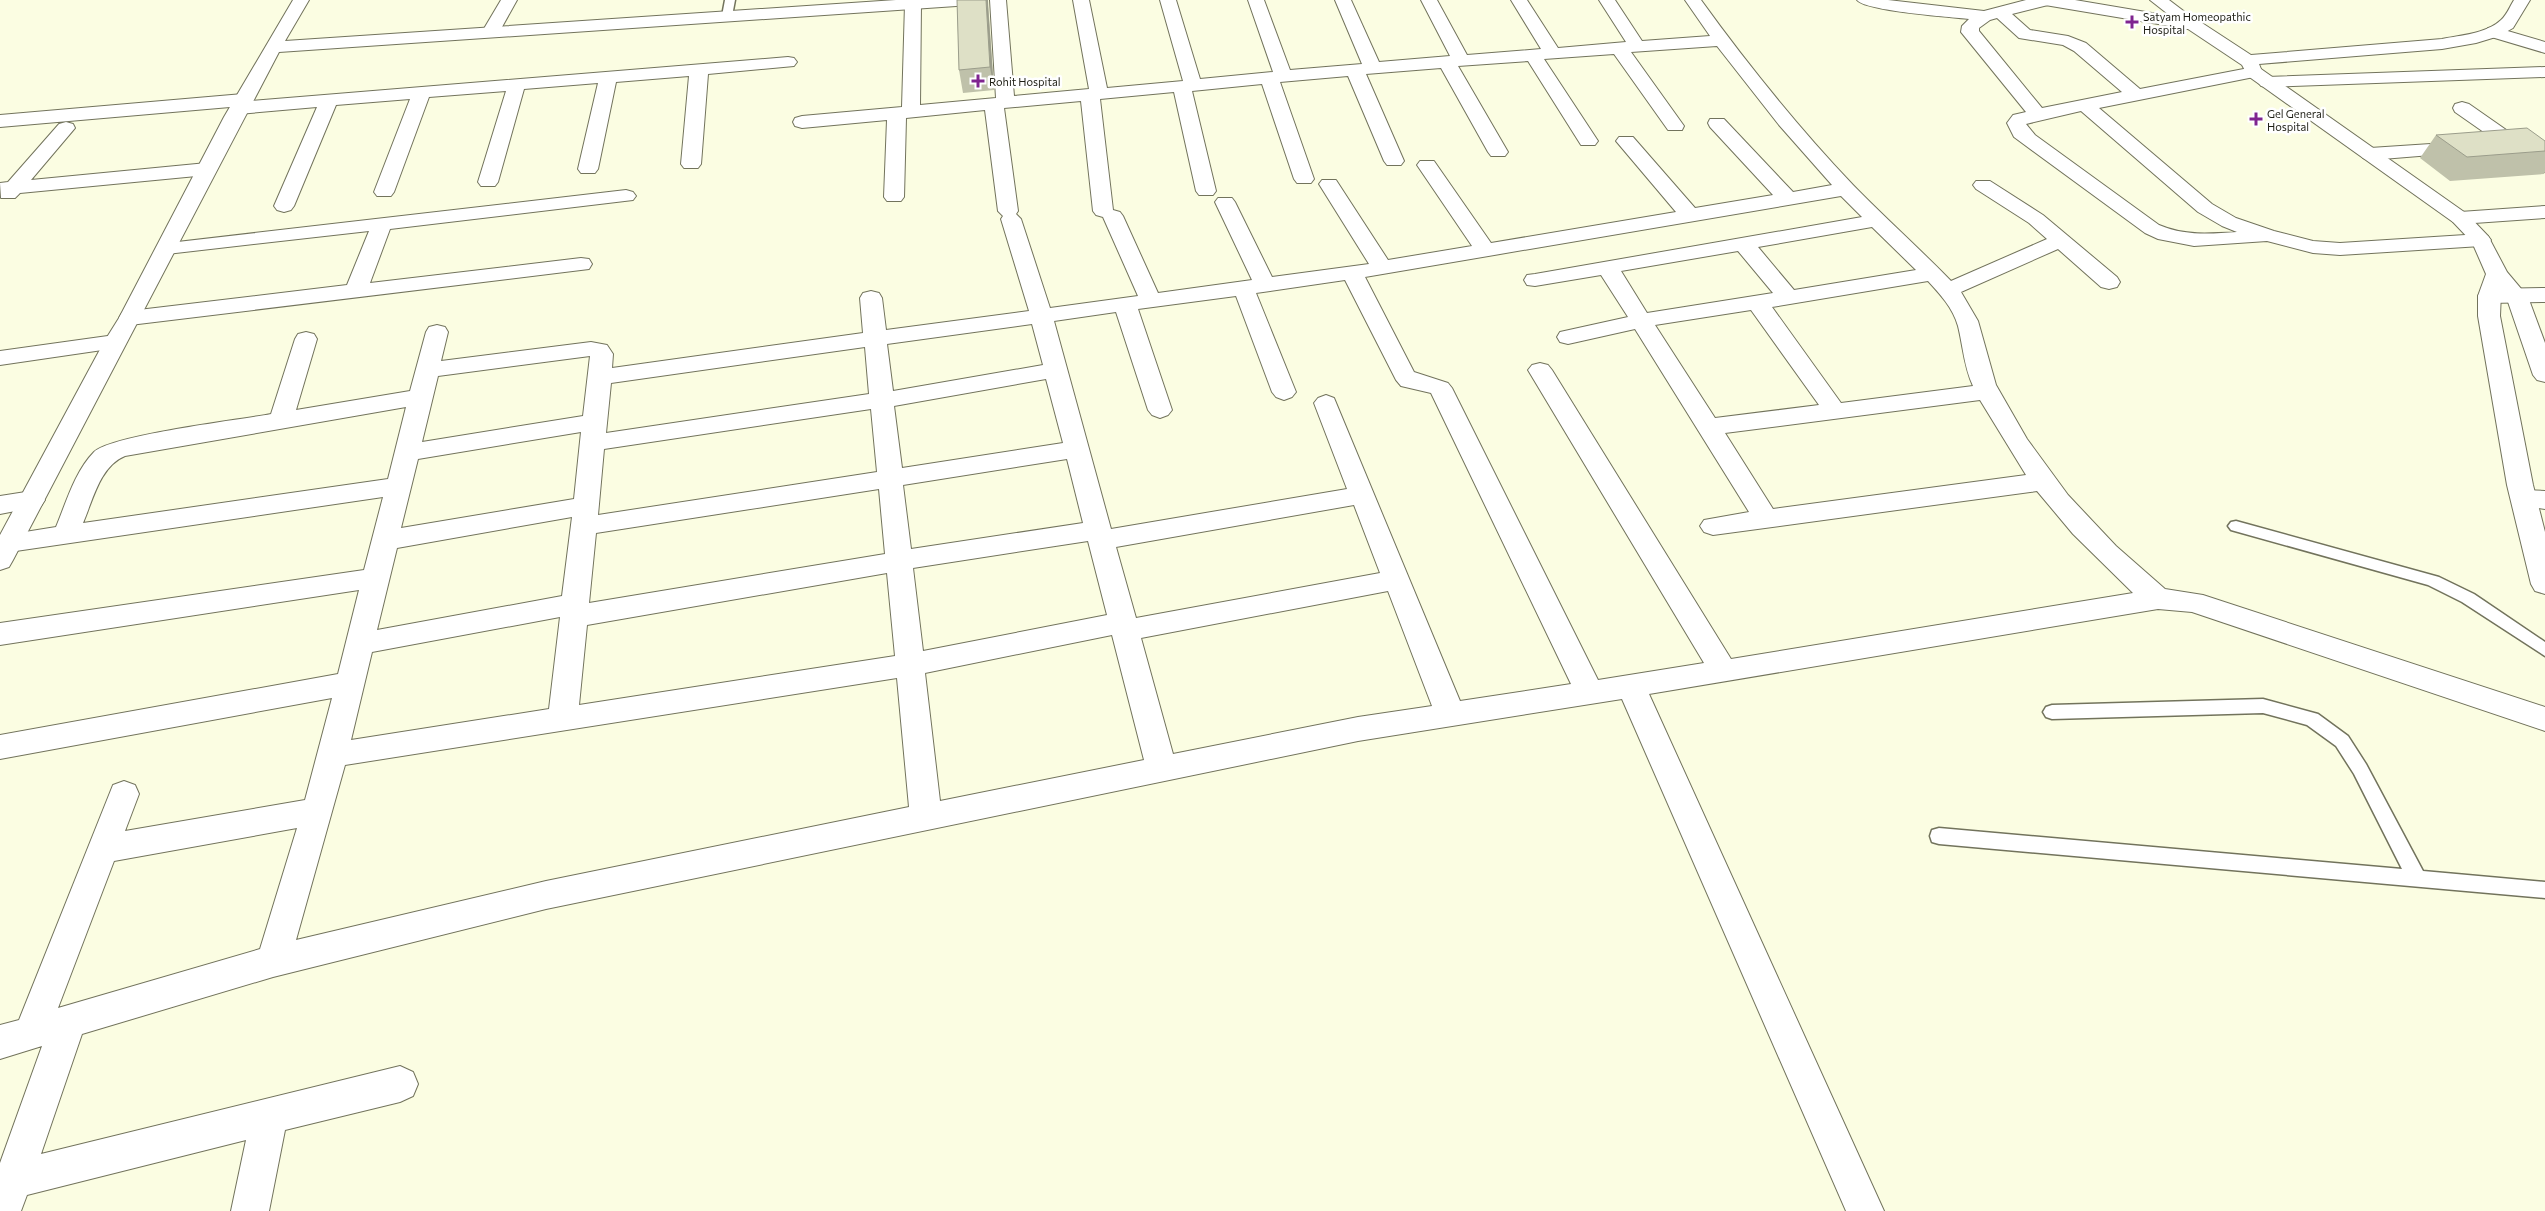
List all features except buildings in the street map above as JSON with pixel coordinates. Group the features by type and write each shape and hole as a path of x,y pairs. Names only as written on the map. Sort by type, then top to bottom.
{"street":[{"path":"4,551 115,342 130,318 241,104 272,47 301,0"},
{"path":"491,32 509,0"},
{"path":"272,47 491,32 729,8 913,4 971,0"},
{"path":"998,0 1004,193 1056,370 1162,769"},
{"path":"1081,0 1108,213 1151,301"},
{"path":"1168,0 1188,86 1206,191"},
{"path":"1256,0 1304,179"},
{"path":"1343,0 1394,161"},
{"path":"1429,0 1454,61 1498,152"},
{"path":"1520,0 1552,53"},
{"path":"1607,0 1637,46"},
{"path":"1693,0 1721,40 1846,189 1948,290 1959,305 1968,325 1979,374 2006,426 2044,481 2120,568 2158,599"},
{"path":"1865,0 1879,4 1992,14 2025,34 2068,41 2080,47 2136,95"},
{"path":"2038,114 1970,32 1976,20 2045,0 2193,26"},
{"path":"2158,0 2460,218 2481,240 2493,285 2489,316 2534,499 2545,584"},
{"path":"2257,72 2259,58 2442,44 2472,39 2494,32 2508,23 2522,0"},
{"path":"894,197 904,111 913,4"},
{"path":"2494,32 2545,48"},
{"path":"802,122 1532,54 1721,40"},
{"path":"1618,47 1675,126"},
{"path":"1532,54 1588,141"},
{"path":"0,121 241,104 329,100 788,62"},
{"path":"691,164 699,69"},
{"path":"2267,235 2190,241 2177,240 2152,229 2022,133 2016,123 2038,114 2257,72 2545,72"},
{"path":"588,169 608,77"},
{"path":"488,182 517,84"},
{"path":"384,192 422,92"},
{"path":"284,206 329,100"},
{"path":"2085,105 2205,208 2229,222 2267,235 2314,247 2340,249 2481,240"},
{"path":"2462,108 2545,166"},
{"path":"1717,123 1788,199"},
{"path":"0,203 7,188 66,128"},
{"path":"1626,141 1690,216"},
{"path":"2370,154 2545,142"},
{"path":"1427,165 1486,250"},
{"path":"7,188 206,169"},
{"path":"1330,184 1382,268"},
{"path":"1983,185 2028,213 2109,282"},
{"path":"600,377 1382,268 1846,189"},
{"path":"167,248 626,196"},
{"path":"1225,202 1254,287 1284,392"},
{"path":"2460,218 2545,212"},
{"path":"1535,280 1878,220"},
{"path":"356,291 382,224"},
{"path":"1948,290 2062,240"},
{"path":"1743,243 1788,297"},
{"path":"130,318 580,264"},
{"path":"1607,267 1766,518"},
{"path":"1352,272 1404,375 1409,381 1427,383 1440,388 1590,692"},
{"path":"1568,337 1641,321 1933,274"},
{"path":"2493,285 2517,297 2545,295"},
{"path":"2517,297 2545,375"},
{"path":"871,298 926,818"},
{"path":"1757,302 1835,411"},
{"path":"1125,305 1160,410"},
{"path":"273,961 318,811 437,332"},
{"path":"281,420 306,339"},
{"path":"0,358 115,342"},
{"path":"428,370 591,349 599,350 602,354 564,719"},
{"path":"407,453 882,400 1056,370"},
{"path":"1540,370 1724,671"},
{"path":"1709,427 1987,392"},
{"path":"65,535 96,468 103,458 114,451 131,446 421,397"},
{"path":"1326,403 1450,714"},
{"path":"386,540 890,477 1077,449"},
{"path":"1713,526 2044,481"},
{"path":"4,551 65,535 399,486"},
{"path":"359,644 898,561 1100,535 1362,494"},
{"path":"0,505 32,500"},
{"path":"0,634 376,578"},
{"path":"332,755 909,665 1396,580"},
{"path":"0,1042 273,961 546,895 1358,729 2158,599 2193,602 2545,719"},
{"path":"0,747 350,683"},
{"path":"1631,686 1864,1211"},
{"path":"32,1032 124,794"},
{"path":"103,849 318,811"},
{"path":"5,1191 69,1021"},
{"path":"5,1191 270,1116 400,1084"},
{"path":"250,1211 270,1116"}],"lane":[{"path":"2236,526 2434,581 2468,598 2545,650"},
{"path":"2052,712 2263,706 2312,718 2342,742 2360,769 2416,878"},
{"path":"1939,836 2545,890"}],"place":[{"name":"Satyam Homeopathic Hospital","path":"2132,22"},
{"name":"Rohit Hospital","path":"978,81"},
{"name":"Gel General Hospital","path":"2256,119"}]}
